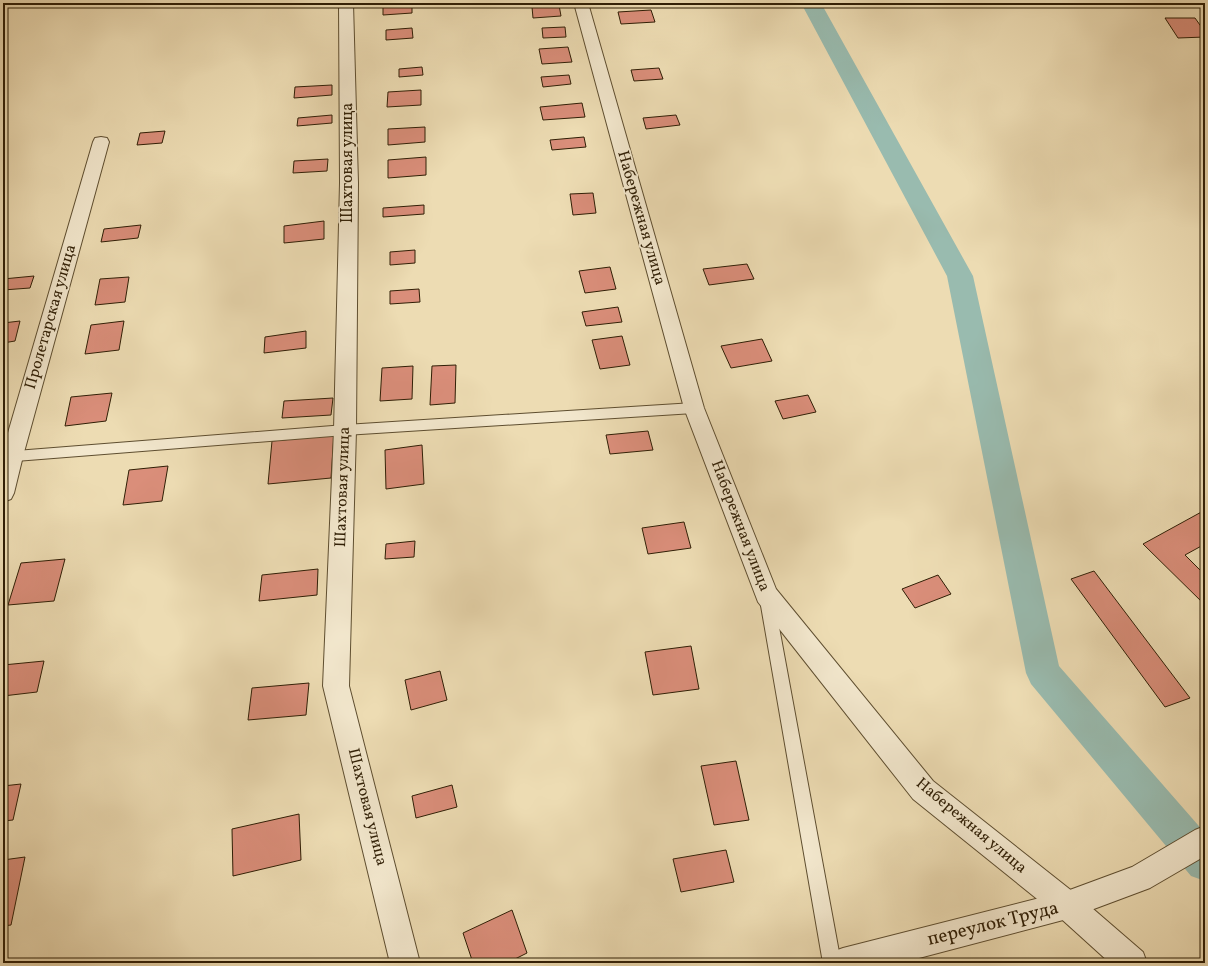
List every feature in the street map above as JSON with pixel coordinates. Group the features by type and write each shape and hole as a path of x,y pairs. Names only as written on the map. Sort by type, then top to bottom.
{"street":[{"name":"Шахтовая улица","path":"346,3 349,183 345,430 336,686 405,963"},
{"name":"Набережная улица","path":"581,3 694,408 766,595 923,790 1067,905 1132,963"},
{"name":"Пролетарская улица","path":"3,493 7,456 101,142"},
{"name":"переулок Труда","path":"842,963 1067,905 1140,878 1205,840"}],"lane":[{"path":"7,456 345,430 694,408"},
{"path":"766,595 832,963"}],"building":[{"path":"383,3 412,3 412,13 383,15"},
{"path":"559,5 561,16 533,18 532,7"},
{"path":"651,10 655,22 621,24 618,12"},
{"path":"1165,18 1195,18 1205,32 1205,37 1178,38"},
{"path":"565,27 566,37 543,38 542,28"},
{"path":"412,28 413,38 386,40 386,30"},
{"path":"568,47 572,62 542,64 539,49"},
{"path":"422,67 423,75 399,77 399,69"},
{"path":"659,68 663,79 634,81 631,70"},
{"path":"569,75 571,84 543,87 541,77"},
{"path":"332,85 332,95 294,98 295,87"},
{"path":"421,90 421,105 387,107 388,92"},
{"path":"582,103 585,117 543,120 540,107"},
{"path":"332,115 332,123 297,126 298,118"},
{"path":"676,115 680,125 646,129 643,118"},
{"path":"425,127 425,142 388,145 388,129"},
{"path":"165,131 162,143 137,145 140,133"},
{"path":"584,137 586,147 552,150 550,140"},
{"path":"426,157 426,175 388,178 388,160"},
{"path":"328,159 327,171 293,173 294,161"},
{"path":"593,193 596,213 573,215 570,194"},
{"path":"424,205 424,214 383,217 383,208"},
{"path":"324,221 324,239 284,243 284,226"},
{"path":"141,225 138,238 101,242 104,229"},
{"path":"415,250 415,263 390,265 390,252"},
{"path":"747,264 754,279 709,285 703,269"},
{"path":"610,267 616,289 585,293 579,271"},
{"path":"34,276 30,288 3,290 3,279"},
{"path":"129,277 125,302 95,305 100,279"},
{"path":"419,289 420,302 390,304 390,291"},
{"path":"618,307 622,322 586,326 582,312"},
{"path":"20,321 15,341 3,343 3,323"},
{"path":"124,321 119,350 85,354 91,325"},
{"path":"306,331 306,348 264,353 265,337"},
{"path":"622,336 630,365 600,369 592,340"},
{"path":"762,339 772,361 731,368 721,346"},
{"path":"456,365 455,403 430,405 432,366"},
{"path":"413,366 412,399 380,401 382,368"},
{"path":"112,393 106,421 65,426 71,397"},
{"path":"808,395 816,412 783,419 775,401"},
{"path":"333,398 331,415 282,418 284,401"},
{"path":"648,431 653,450 610,454 606,435"},
{"path":"334,435 331,478 268,484 272,441"},
{"path":"422,445 424,484 386,489 385,450"},
{"path":"168,466 162,501 123,505 129,470"},
{"path":"1205,510 1205,544 1185,555 1205,575 1205,605 1143,544"},
{"path":"684,522 691,548 648,554 642,528"},
{"path":"415,541 414,557 385,559 386,544"},
{"path":"65,559 54,601 8,605 21,563"},
{"path":"318,569 317,595 259,601 262,575"},
{"path":"1094,571 1190,698 1165,707 1071,579"},
{"path":"938,575 951,594 915,608 902,589"},
{"path":"691,646 699,689 653,695 645,652"},
{"path":"44,661 37,692 3,696 3,665"},
{"path":"440,671 447,700 411,710 405,680"},
{"path":"309,683 306,715 248,720 252,688"},
{"path":"736,761 749,820 714,825 701,766"},
{"path":"21,784 13,820 3,821 3,786"},
{"path":"452,785 457,807 416,818 412,796"},
{"path":"299,814 301,860 233,876 232,829"},
{"path":"726,850 734,882 681,892 673,859"},
{"path":"25,857 11,925 3,926 3,860"},
{"path":"512,910 527,953 507,963 473,963 463,933"}],"waterway":[{"path":"811,3 960,276 1043,673 1205,862"}]}
